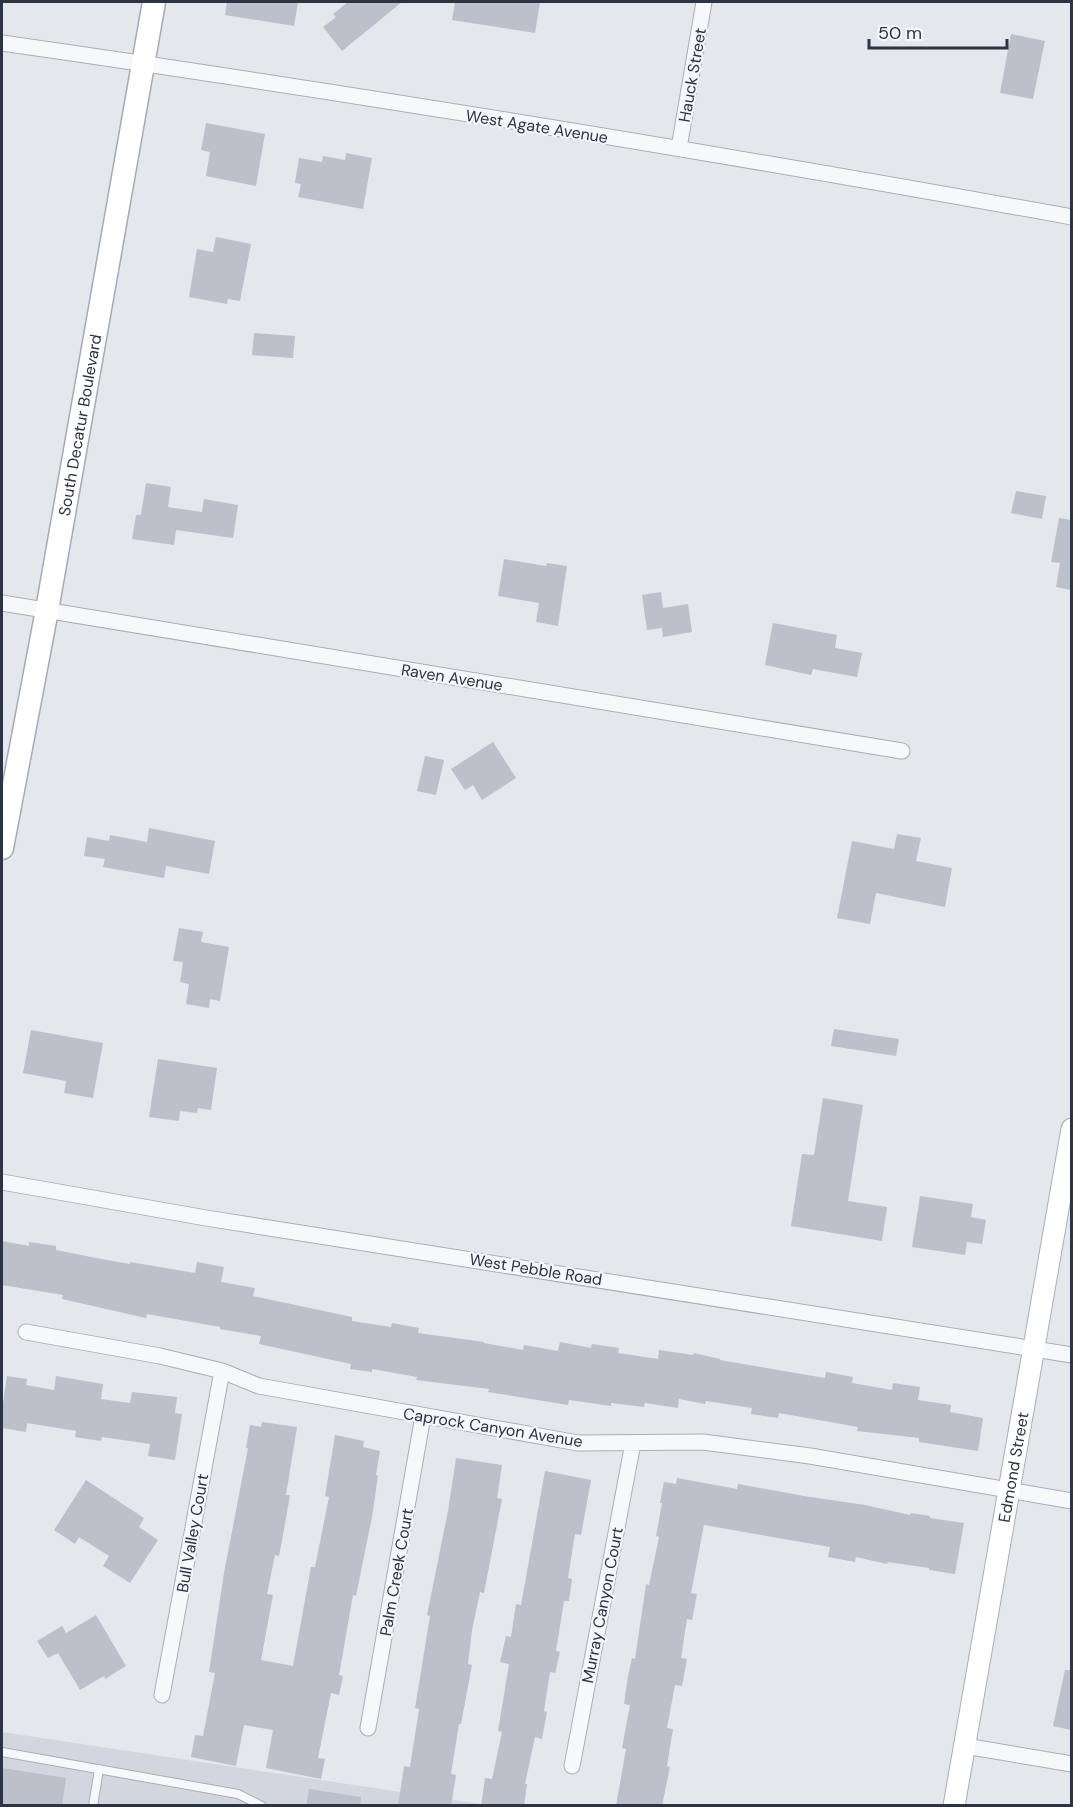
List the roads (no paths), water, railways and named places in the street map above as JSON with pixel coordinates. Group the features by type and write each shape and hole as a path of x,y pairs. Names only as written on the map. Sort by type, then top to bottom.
{"main road":[{"name":"South Decatur Boulevard","path":"2,848 154,2"}],"street":[{"name":"Hauck Street","path":"679,148 704,2"},
{"name":"West Agate Avenue","path":"2,43 144,63 679,148 1071,217"},
{"name":"Raven Avenue","path":"2,603 902,751"},
{"name":"Edmond Street","path":"954,1806 1071,1129"},
{"name":"West Pebble Road","path":"2,1182 218,1220 1071,1354"},
{"name":"Caprock Canyon Avenue","path":"26,1332 160,1356 222,1371 259,1386 578,1443 703,1442 810,1456 1071,1501"},
{"name":"Bull Valley Court","path":"162,1695 222,1371"},
{"name":"Palm Creek Court","path":"368,1728 423,1416"},
{"name":"Murray Canyon Court","path":"572,1766 633,1443"},
{"path":"965,1746 1071,1764"}],"lane":[{"path":"2,1752 238,1794 262,1806"},
{"path":"93,1806 99,1769"}]}
